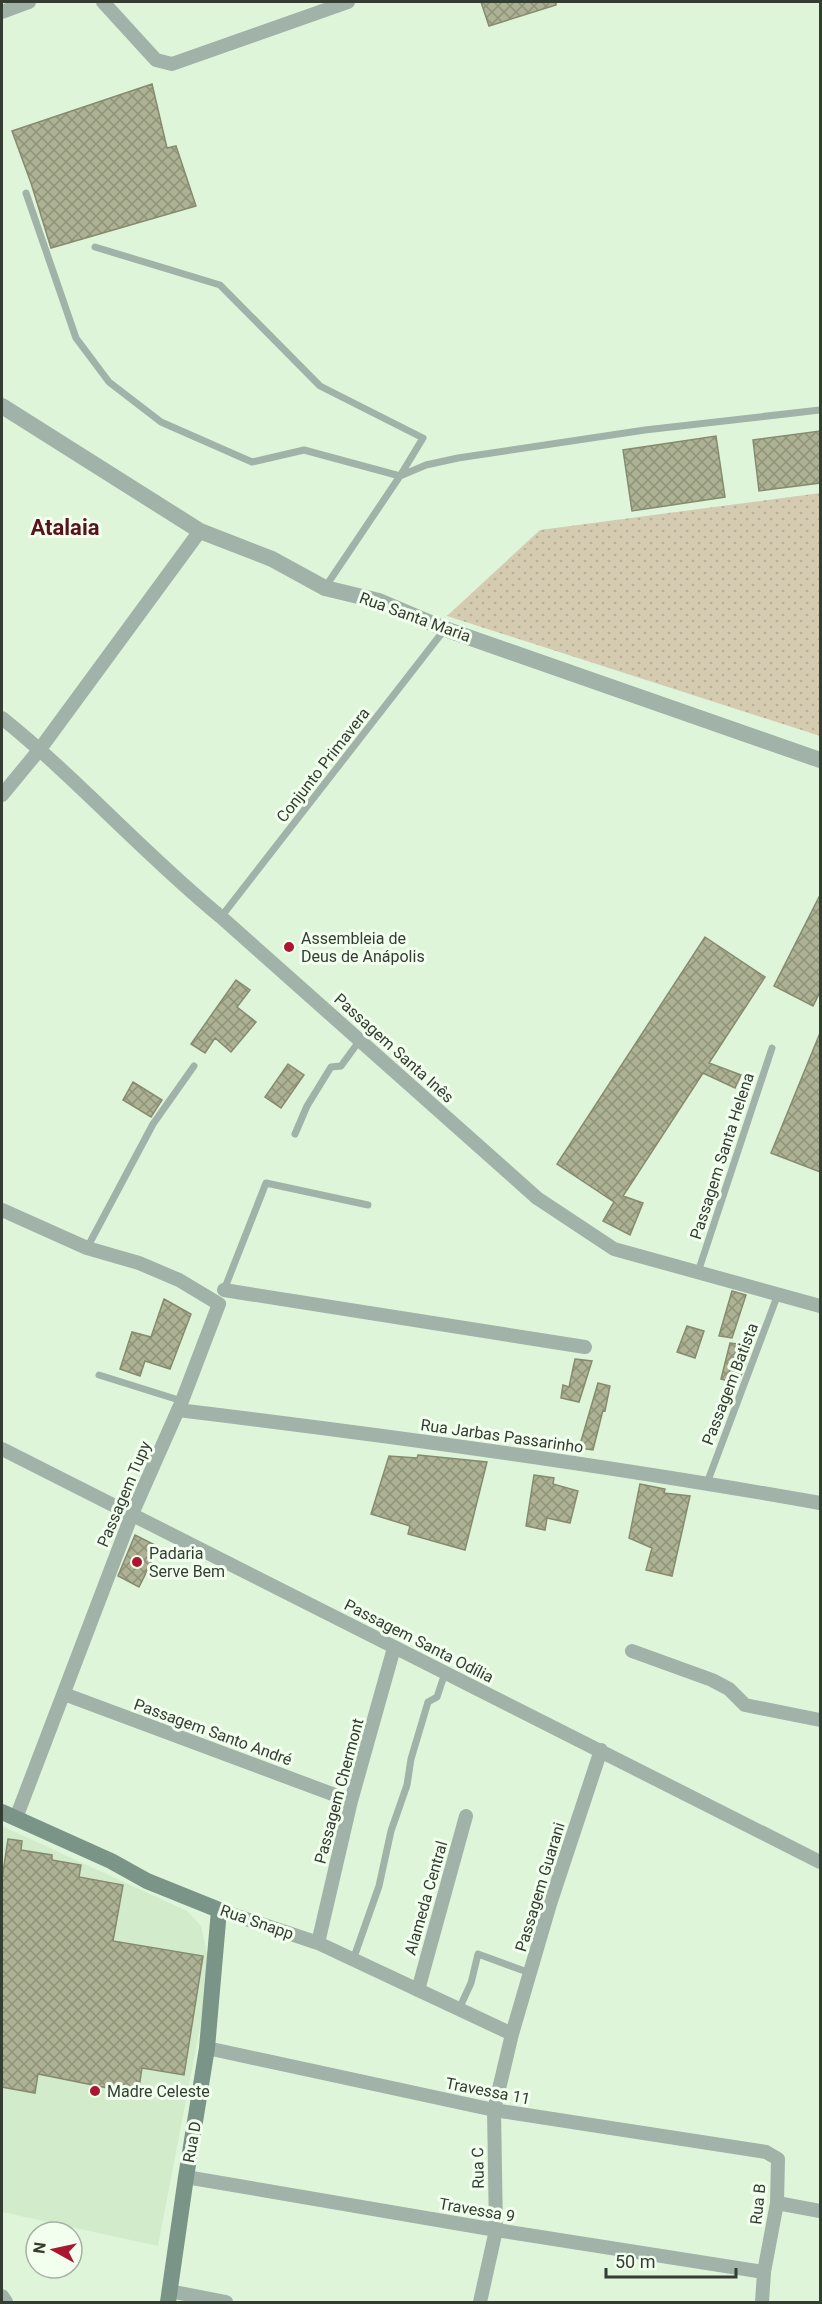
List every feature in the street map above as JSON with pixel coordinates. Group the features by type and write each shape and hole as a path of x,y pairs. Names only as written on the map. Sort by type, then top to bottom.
{"main road":[{"name":"Rua Snapp","path":"9,1815 111,1861 147,1881 219,1910"},
{"name":"Rua D","path":"169,2297 207,2048 219,1910"}],"street":[{"path":"2,12 29,2"},
{"path":"104,2 156,60 172,64 328,4 348,2"},
{"name":"Rua Santa Maria","path":"2,406 200,531 272,559 325,588 379,601 445,629 820,760"},
{"path":"2,795 40,749 200,531"},
{"name":"Passagem Santa Inês","path":"2,718 40,749 189,891 537,1198 614,1249 820,1306"},
{"path":"2,1209 87,1248 139,1263 179,1280 219,1304"},
{"path":"224,1290 585,1347"},
{"name":"Passagem Tupy","path":"9,1815 64,1694 132,1514 180,1405 219,1304"},
{"name":"Rua Jarbas Passarinho","path":"180,1405 707,1483 820,1503"},
{"name":"Passagem Santa Odília","path":"2,1449 820,1862"},
{"name":"Passagem Chermont","path":"318,1943 351,1801 394,1648"},
{"path":"632,1651 712,1680 729,1689 745,1704 820,1720"},
{"name":"Passagem Santo André","path":"64,1694 351,1801"},
{"name":"Passagem Guarani","path":"512,2034 550,1904 601,1750"},
{"name":"Alameda Central","path":"418,1990 466,1816"},
{"name":"Rua Snapp","path":"219,1910 318,1943 512,2034"},
{"name":"Rua C","path":"480,2302 496,2230 494,2110 512,2034"},
{"name":"Travessa 11","path":"207,2048 494,2110 766,2152"},
{"name":"Rua B","path":"762,2302 764,2272 777,2203 778,2159 766,2152"},
{"name":"Travessa 9","path":"186,2176 496,2230 764,2272"},
{"path":"777,2203 820,2211"},
{"path":"2,2296 6,2302"},
{"path":"169,2297 226,2302"}],"lane":[{"path":"26,193 76,338 110,382 161,422 252,462 304,450 400,476 426,465 458,458 645,430 820,410"},
{"path":"95,246 220,285 320,386 423,438 325,588"},
{"name":"Conjunto Primavera","path":"221,917 445,629"},
{"path":"295,1134 307,1106 331,1067 341,1066 360,1040"},
{"name":"Passagem Santa Helena","path":"698,1272 772,1048"},
{"path":"87,1248 153,1124 194,1066"},
{"name":"Passagem Tupy","path":"219,1304 266,1183 368,1205"},
{"name":"Passagem Batista","path":"707,1483 778,1294"},
{"path":"99,1375 180,1405"},
{"path":"353,1960 379,1886 391,1831 407,1785 411,1759 428,1702 437,1697 445,1673"},
{"path":"459,2009 471,1983 478,1954 530,1974"}],"shaded area":[{"path":"820,493 820,736 447,616 540,530"},
{"name":"Madre Celeste","path":"2,1826 187,1911 201,1926 211,1970 158,2246 84,2230 84,2220 39,2220 2,2212"}],"building":[{"path":"481,2 556,2 556,5 489,26"},
{"path":"152,84 167,148 176,146 196,206 51,248 12,131"},
{"path":"820,431 820,483 759,491 753,440"},
{"path":"716,436 725,497 632,511 623,450"},
{"path":"820,895 820,992 813,1006 774,986"},
{"path":"705,937 765,977 709,1063 741,1075 735,1088 703,1073 623,1196 643,1203 630,1235 603,1221 614,1202 557,1164"},
{"path":"236,980 250,990 237,1007 256,1022 231,1052 215,1038 205,1053 191,1044"},
{"path":"820,1033 820,1172 771,1153"},
{"path":"288,1064 304,1075 281,1108 265,1097"},
{"path":"133,1082 162,1100 151,1117 123,1100"},
{"path":"732,1291 746,1295 732,1338 719,1336"},
{"path":"164,1299 191,1314 170,1369 145,1361 140,1376 120,1369 132,1332 151,1337"},
{"path":"687,1326 704,1331 695,1358 677,1352"},
{"path":"730,1343 752,1346 738,1384 721,1379"},
{"path":"575,1359 592,1361 579,1402 561,1398 563,1385 569,1387"},
{"path":"598,1383 610,1386 605,1411 603,1410 593,1450 579,1448"},
{"path":"418,1455 487,1462 465,1550 408,1534 410,1526 371,1514 389,1456 417,1458"},
{"path":"534,1475 554,1478 553,1484 578,1491 570,1523 547,1518 545,1530 526,1526"},
{"path":"640,1484 665,1489 664,1493 690,1496 672,1576 646,1570 652,1548 629,1538"},
{"name":"Padaria Serve Bem","path":"135,1535 159,1547 139,1587 118,1576"},
{"path":"8,1839 22,1841 21,1850 52,1855 52,1860 81,1865 79,1877 123,1885 113,1941 203,1956 184,2075 142,2068 138,2094 38,2074 35,2093 2,2087 2,1879"}],"place":[{"name":"Assembleia de Deus de Anápolis","path":"289,947"},
{"name":"Padaria Serve Bem","path":"137,1562"},
{"name":"Madre Celeste","path":"95,2091"}],"district":[{"name":"Atalaia","path":"65,527"}]}
